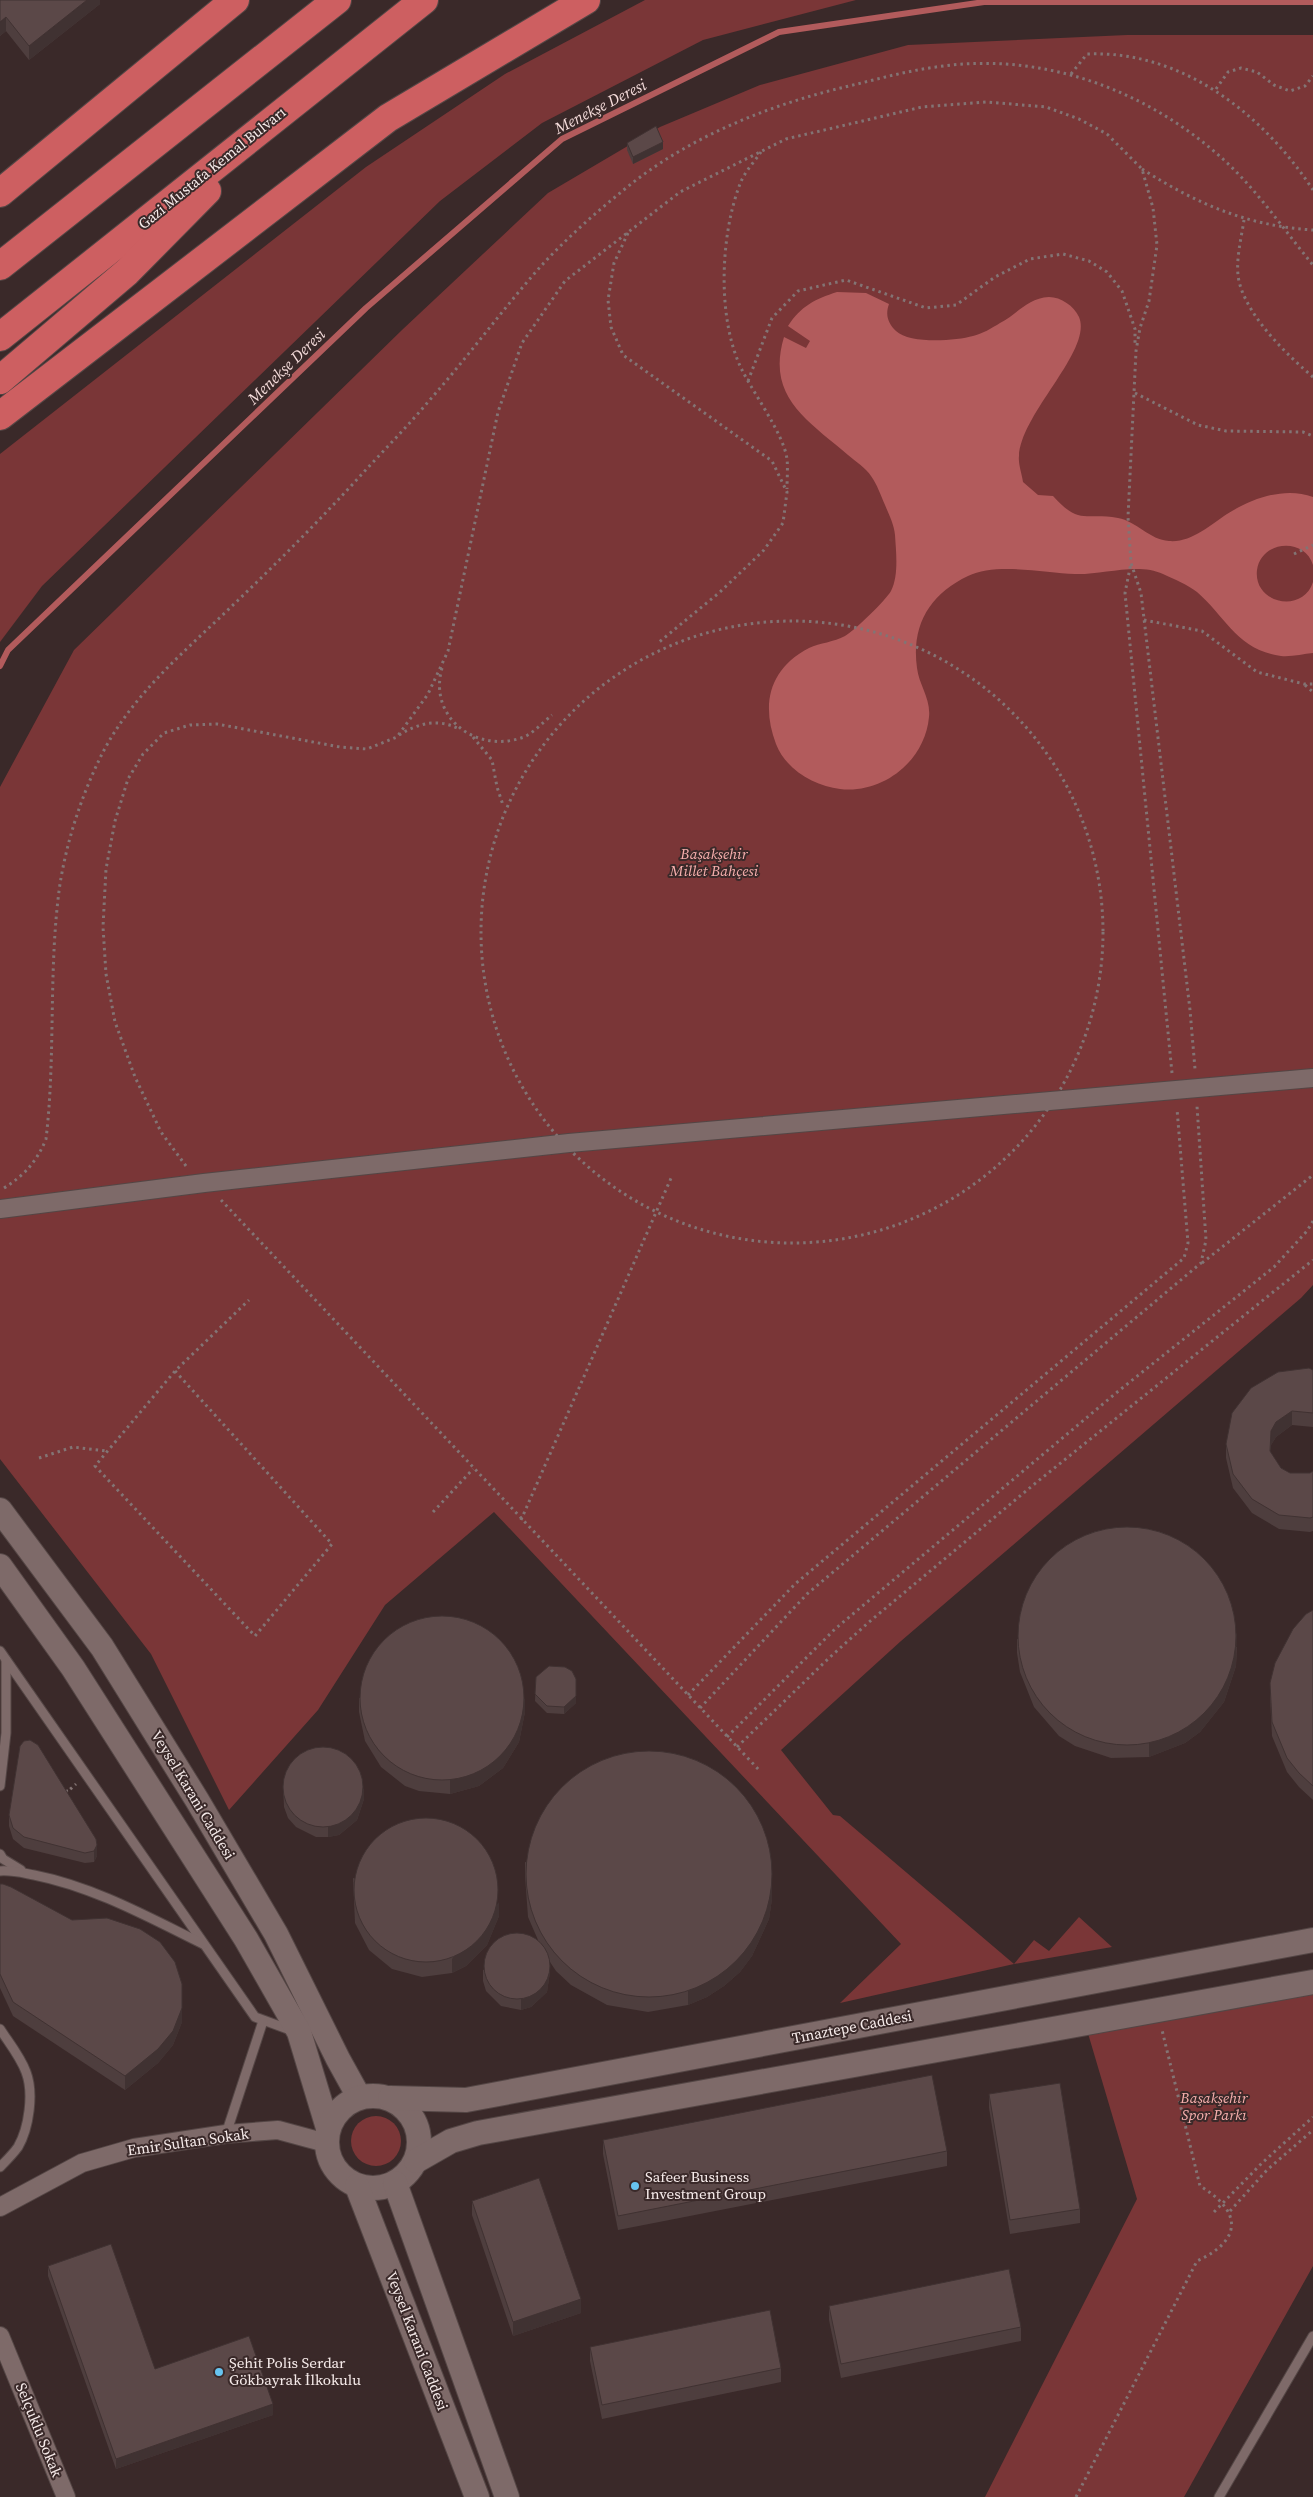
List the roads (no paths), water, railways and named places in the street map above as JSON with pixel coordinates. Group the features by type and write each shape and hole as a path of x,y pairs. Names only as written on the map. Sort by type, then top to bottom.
{"highway":[{"path":"0,193 235,0"},
{"path":"0,266 337,0"},
{"name":"Gazi Mustafa Kemal Bulvarı","path":"0,337 424,0"},
{"path":"0,416 388,118 586,0"},
{"path":"0,380 127,272 298,100"}],"street":[{"path":"0,1209 204,1183 569,1143 1313,1078"},
{"name":"Veysel Karani Caddesi","path":"0,1510 102,1647 197,1800 276,1934 359,2097"},
{"name":"Veysel Karani Caddesi","path":"0,1566 73,1668 246,1939 299,2032 327,2136"},
{"name":"Tınaztepe Caddesi","path":"390,2098 466,2100 1313,1940"},
{"path":"416,2161 451,2141 478,2134 1313,1982"},
{"path":"374,2095 390,2098 403,2106 416,2124 420,2147 416,2161 407,2174 396,2183 383,2188 357,2186 344,2179 328,2157 327,2136 335,2114 346,2104 359,2097 374,2095"},
{"name":"Emir Sultan Sokak","path":"0,2208 82,2163 134,2148 226,2134 278,2130 327,2136"},
{"name":"Veysel Karani Caddesi","path":"396,2183 507,2497"},
{"name":"Veysel Karani Caddesi","path":"357,2186 477,2497"},
{"name":"Selçuklu Sokak","path":"0,2336 66,2497"}],"lane":[{"path":"0,1651 255,2017 299,2032"},
{"path":"0,1786 6,1733 6,1659"},
{"path":"0,1854 4,1859 27,1874"},
{"path":"0,1871 8,1870 27,1874 87,1890 204,1945"},
{"path":"226,2134 263,2021"},
{"path":"0,2029 19,2057 26,2074 28,2112 25,2132 17,2148 0,2167"},
{"path":"1219,2497 1313,2336"}],"waterway":[{"name":"Menekşe Deresi","path":"0,666 8,650 366,308 562,139 779,32 984,2 1313,2"}],"place":[{"name":"Safeer Business Investment Group","path":"635,2186"},
{"name":"Şehit Polis Serdar Gökbayrak İlkokulu","path":"219,2372"}],"park label":[{"name":"Başakşehir Millet Bahçesi","path":"714,862"},
{"name":"Başakşehir Spor Parkı","path":"1214,2106"}]}
